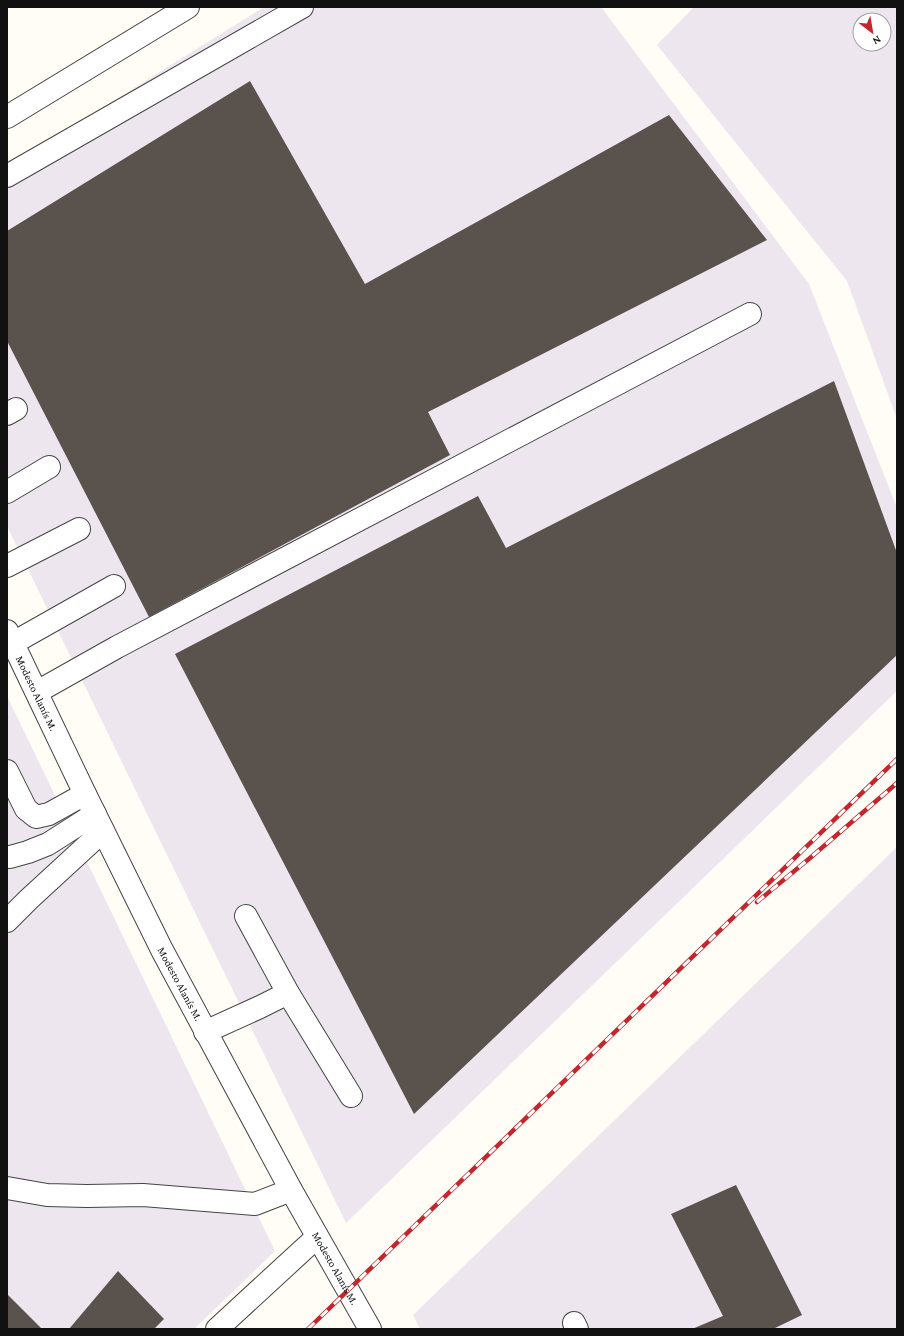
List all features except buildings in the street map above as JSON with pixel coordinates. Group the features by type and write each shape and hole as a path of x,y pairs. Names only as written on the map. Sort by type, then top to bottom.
{"street":[{"path":"7,117 188,7"},
{"path":"7,176 302,7"},
{"path":"37,692 117,647 750,314"},
{"path":"7,492 49,467"},
{"path":"7,566 79,529"},
{"path":"10,637 114,586"},
{"name":"Modesto Alanís M.","path":"10,637 162,950 205,1032 367,1328"},
{"path":"7,771 26,809 36,817 49,814 85,794"},
{"path":"7,857 28,852 99,822"},
{"path":"7,921 99,822"},
{"path":"246,916 288,993 351,1096"},
{"path":"205,1032 288,993"},
{"path":"7,1188 47,1195 143,1195 255,1204 291,1190"},
{"path":"217,1329 317,1237"}],"shaded area":[{"path":"264,7 601,7 809,284 897,508 897,691 346,1223 7,526 7,167"},
{"path":"694,7 897,7 897,419 847,281 657,45"},
{"path":"7,696 275,1251 194,1329 7,1329"},
{"path":"897,847 897,1329 420,1329 413,1315"}],"railway":[{"path":"308,1329 897,759"},
{"path":"757,902 897,783"}]}
